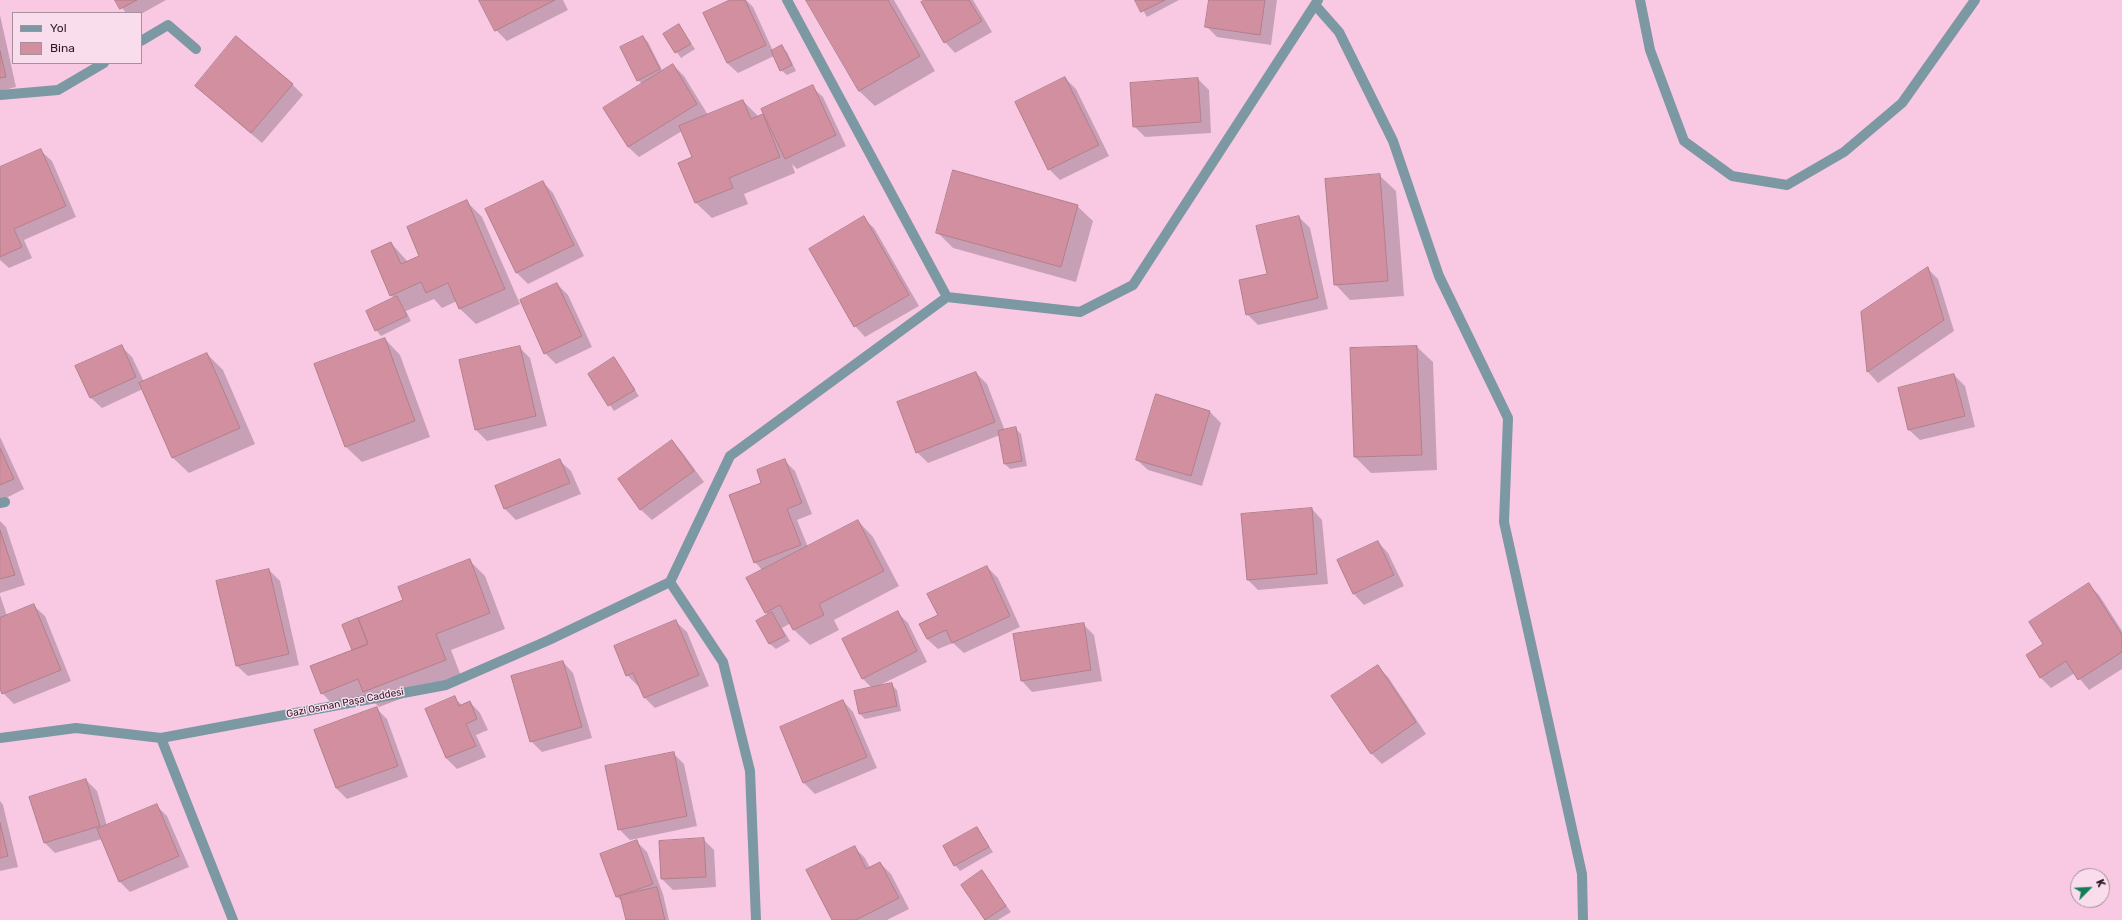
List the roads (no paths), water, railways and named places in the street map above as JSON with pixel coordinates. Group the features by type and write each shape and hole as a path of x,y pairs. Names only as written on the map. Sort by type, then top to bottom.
{"street":[{"path":"787,0 947,297"},
{"path":"1640,0 1650,50 1684,141 1732,176 1788,185 1844,152 1902,103 1975,0"},
{"path":"756,920 750,771 723,662 670,582 730,456 947,297 1080,312 1133,285 1317,3 1339,32 1393,141 1439,276 1508,418 1504,522 1582,874 1583,920"},
{"path":"142,40 168,26 196,49"},
{"path":"0,95 58,90 102,64"},
{"name":"Gazi Osman Paşa Caddesi","path":"0,738 76,728 161,738 446,685 549,640 670,582"},
{"path":"161,738 233,920"}]}
